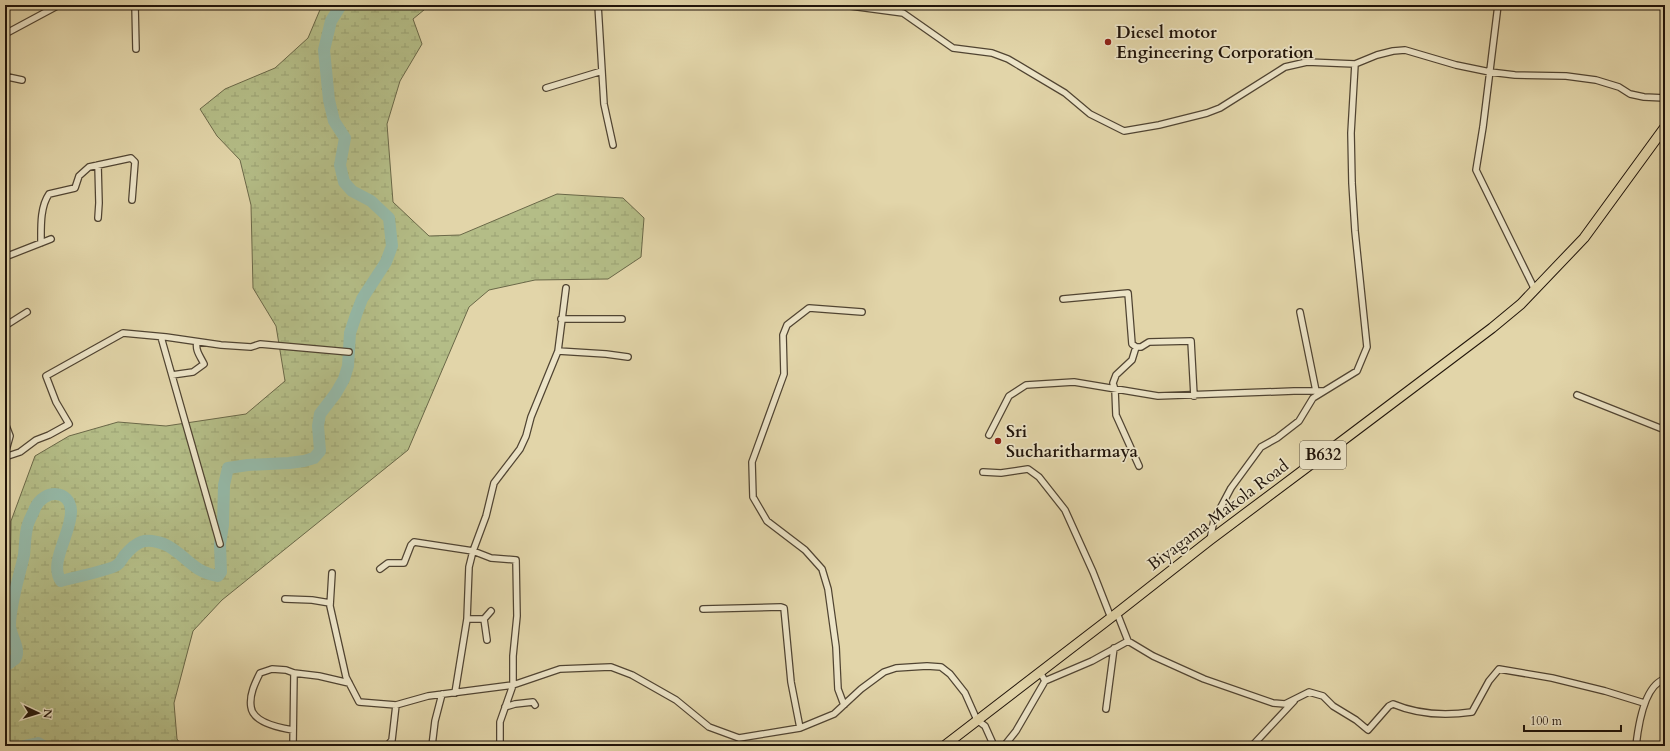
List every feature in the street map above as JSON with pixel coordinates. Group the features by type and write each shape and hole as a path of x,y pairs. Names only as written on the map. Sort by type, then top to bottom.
{"main road":[{"name":"Biyagama Makola Road","path":"944,746 1114,616 1210,540 1492,328 1521,304 1584,238 1665,127"}],"street":[{"path":"5,34 59,5"},
{"path":"135,5 136,49"},
{"path":"598,5 604,104 613,145"},
{"path":"847,5 903,13 953,48 992,53 1008,59 1066,93 1090,114 1124,131 1183,119 1220,108 1285,67 1307,62 1355,64 1377,55 1405,50 1456,65 1490,72 1514,75 1566,76 1596,80 1619,87 1630,94 1644,97 1665,98"},
{"path":"1498,5 1483,127 1476,170 1535,290"},
{"path":"1210,540 1214,520 1231,488 1261,447 1277,438 1299,421 1313,398 1357,371 1367,347 1357,254 1352,183 1351,133 1355,64"},
{"path":"546,88 602,71"},
{"path":"5,72 8,78 22,80"},
{"path":"41,243 41,223 45,200 49,194 75,188 79,176 89,167 131,158 135,162 132,200"},
{"path":"98,165 98,218"},
{"path":"5,257 51,239"},
{"path":"455,692 466,620 469,567 473,551 486,516 494,483 520,448 526,436 534,411 558,351 566,288"},
{"path":"1063,299 1128,293 1132,344 1136,347"},
{"path":"844,705 838,689 836,647 828,588 822,569 805,550 767,521 753,497 752,462 784,374 783,335 787,325 810,308 862,312"},
{"path":"5,326 28,312"},
{"path":"1300,312 1316,391"},
{"path":"561,319 622,319"},
{"path":"5,423 10,436 5,456 20,452 36,440 69,424 56,402 46,376 123,334 161,336 240,347 251,347 260,344 349,352"},
{"path":"161,336 220,544"},
{"path":"1136,347 1140,347 1149,342 1191,341 1194,396"},
{"path":"172,375 194,372 204,364 197,351 196,347 198,342"},
{"path":"1136,347 1132,360 1116,375 1113,383 1116,390 1116,416 1139,466"},
{"path":"558,351 628,357"},
{"path":"989,435 1009,396 1026,385 1074,382 1158,396 1194,396 1264,391 1324,391"},
{"path":"1577,395 1665,430"},
{"path":"983,472 1000,473 1028,469 1039,477 1065,510 1114,616 1128,641 1152,656 1204,679 1274,703 1285,704 1296,700 1309,692 1322,696 1333,706 1356,720 1368,730 1389,706 1393,704 1410,711 1450,715 1472,712 1490,681 1499,669 1522,672 1605,691 1644,703"},
{"path":"5,535 5,597"},
{"path":"380,569 388,563 404,562 411,545 414,542 473,551 491,558 516,560 517,616 512,656 513,685 500,722 500,746"},
{"path":"332,573 330,603 346,677 359,702 396,705 428,696 513,685 560,669 611,668 632,675 676,700 709,727 739,738 800,728 834,714 861,689 884,672 896,668 927,666 941,667 950,674 965,693 977,720 985,726 994,746"},
{"path":"285,599 312,600 330,603"},
{"path":"703,609 784,608 791,682 800,728"},
{"path":"466,620 484,619 491,611"},
{"path":"484,619 487,640"},
{"path":"1004,746 1016,731 1045,681 1092,661 1128,641"},
{"path":"1106,709 1114,648"},
{"path":"293,730 281,729 268,725 257,717 251,707 253,687 260,673 272,670 286,670 294,673 313,675 349,683"},
{"path":"1040,672 1045,681"},
{"path":"293,746 294,673"},
{"path":"1636,746 1644,703 1652,689 1665,679"},
{"path":"432,746 435,720 442,694"},
{"path":"1252,746 1296,700"},
{"path":"505,707 533,702 536,705"},
{"path":"387,746 392,740 396,705"}],"green space":[{"path":"322,5 430,5 413,19 422,44 400,81 387,124 393,202 429,236 460,235 557,194 623,198 644,218 641,257 608,279 535,280 489,290 469,307 408,450 222,600 193,631 174,703 177,739 182,746 5,746 5,618 10,586 11,521 35,456 69,436 118,422 166,426 246,414 285,381 276,326 253,288 251,205 240,160 217,136 200,109 225,89 275,68 308,38"}],"waterway":[{"path":"5,666 15,659 17,655 10,624 14,598 24,555 29,520 35,508 44,497 56,494 62,495 70,504 70,519 57,565 58,574 61,581 113,567 117,565 133,547 146,541 164,544 178,552 201,571 218,576 221,572 220,544 223,525 224,485 228,468 304,461 314,458 320,451 318,426 320,414 336,393 344,379 348,366 350,333 356,315 362,299 386,262 392,246 389,218 371,201 352,191 344,182 340,165 345,138 334,121 329,100 324,50 331,21 341,5"},
{"path":"24,746 38,743 43,746"}],"place":[{"name":"Diesel motor Engineering Corporation","path":"1108,42"},
{"name":"Sri Sucharitharmaya","path":"998,441"}]}
